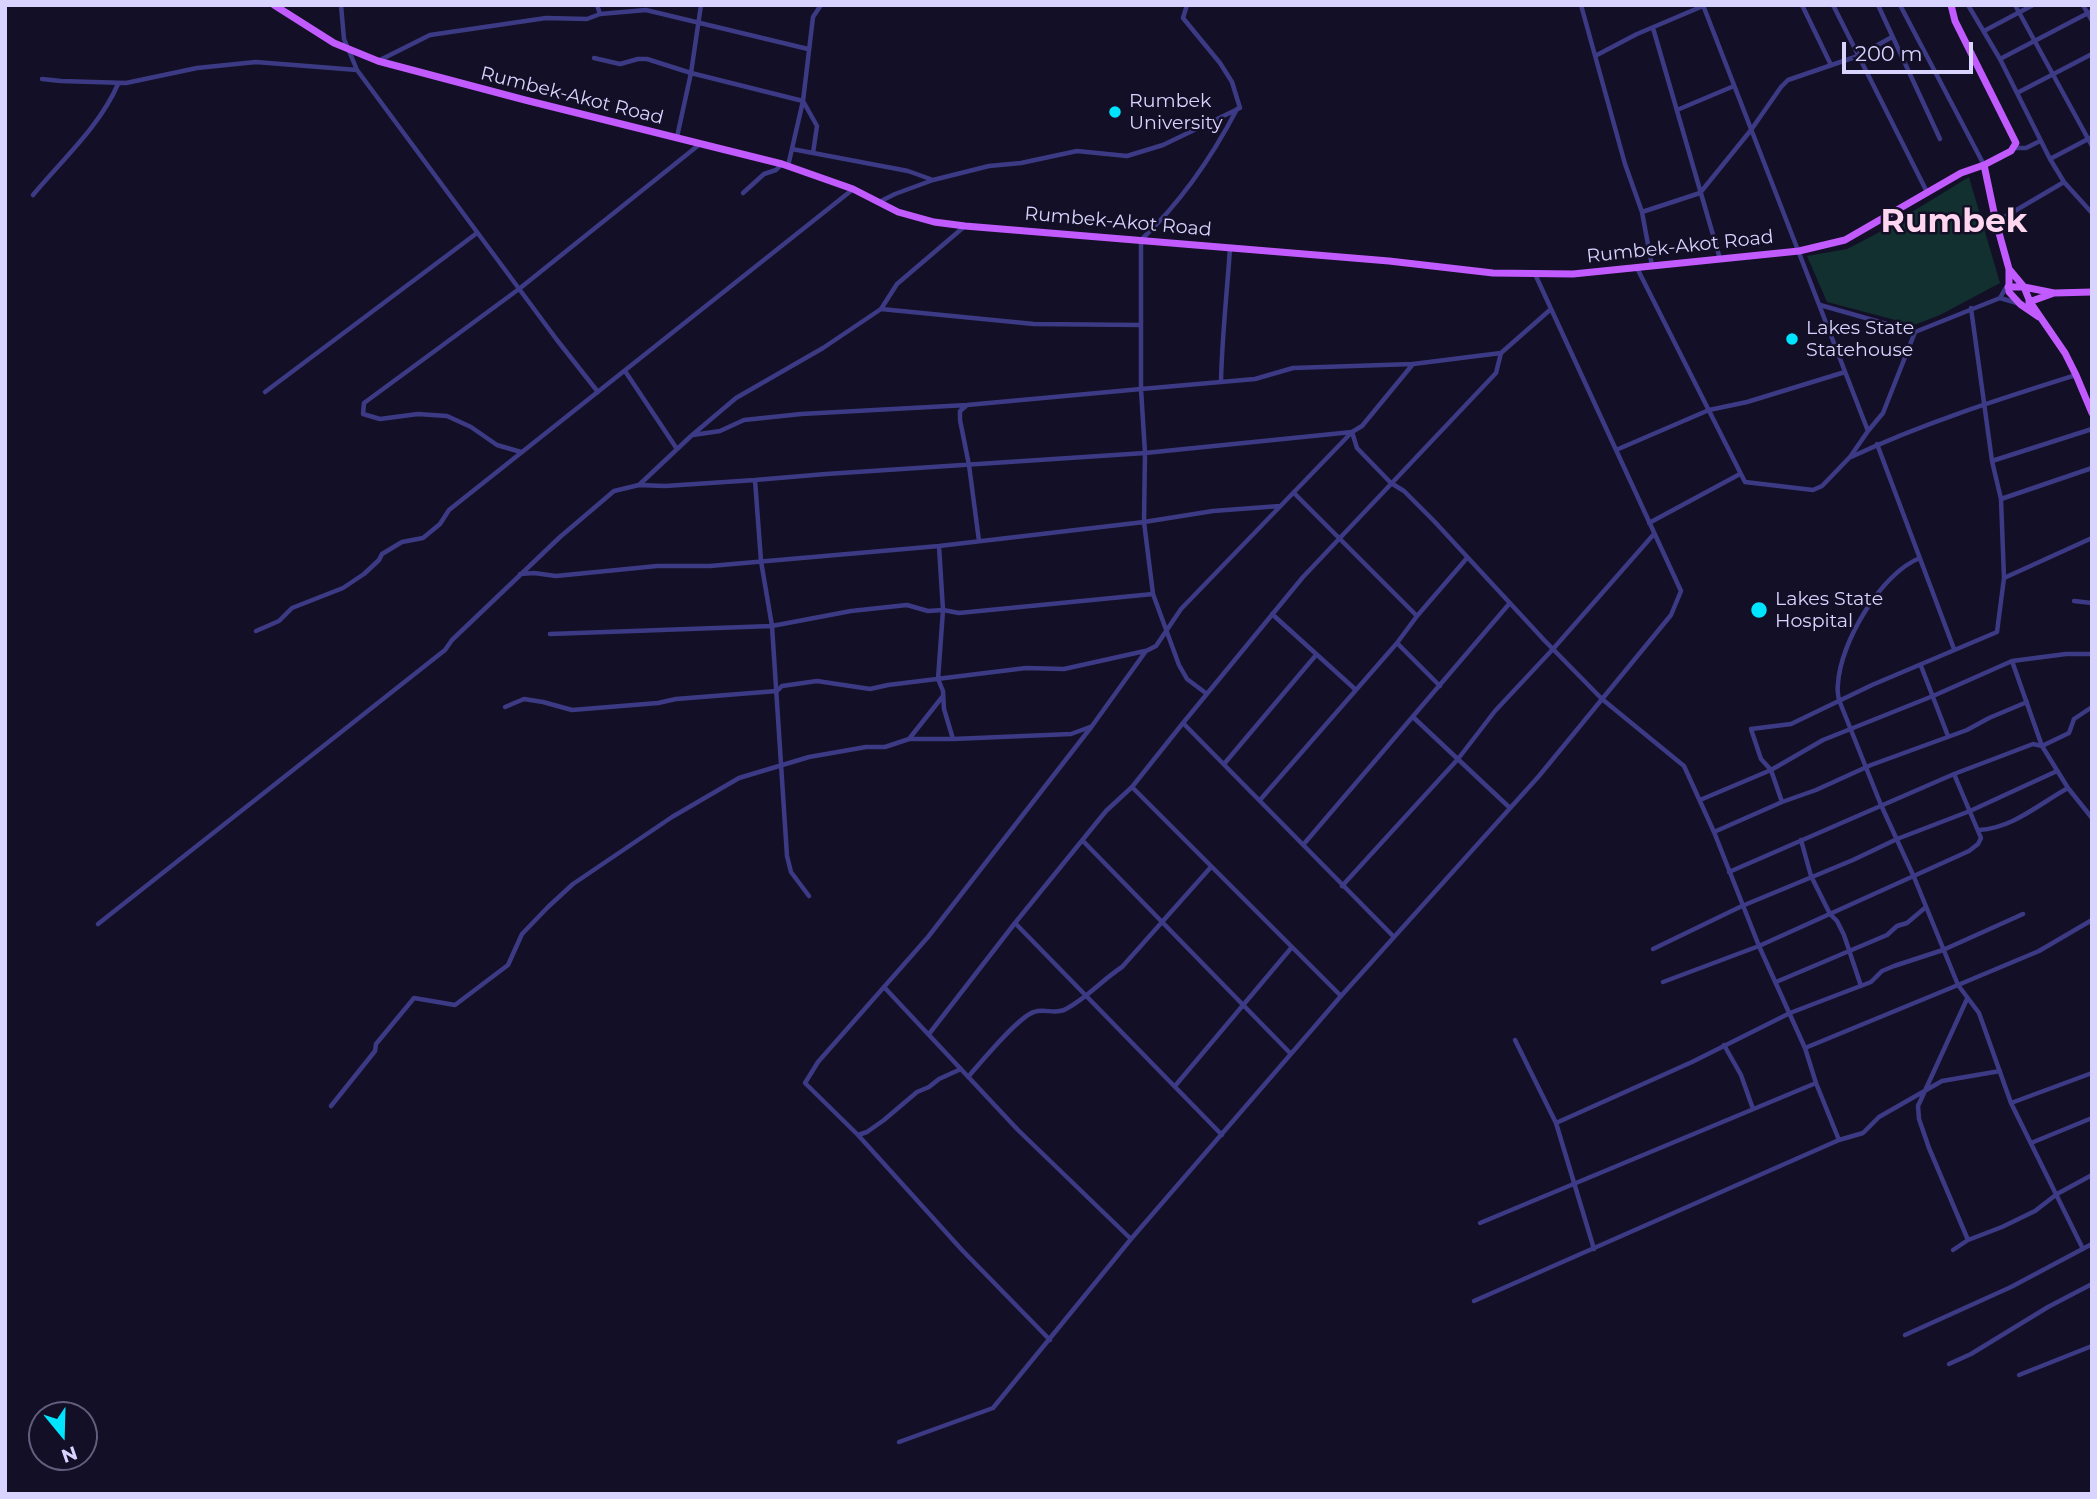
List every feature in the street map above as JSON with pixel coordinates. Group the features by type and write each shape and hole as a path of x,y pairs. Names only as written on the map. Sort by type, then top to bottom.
{"main road":[{"name":"Rumbek-Akot Road","path":"275,5 349,50 378,61 498,94 785,165 853,189 918,219 965,226 1493,272 1573,274 1799,251 1845,240 1961,173 1980,167 2014,148"},
{"path":"1951,5 1955,21 2015,144 2014,148"},
{"path":"1980,167 2009,269 2008,287 2011,296 2048,326 2076,375 2092,413"},
{"path":"2009,269 2024,287 2039,317"},
{"path":"2008,287 2054,293 2092,292"},
{"path":"2020,304 2054,293"}],"street":[{"path":"341,5 344,39 357,70 598,392"},
{"path":"597,5 600,14"},
{"path":"677,138 701,5"},
{"path":"743,193 764,174 785,165 792,149 803,101 813,17 821,5"},
{"path":"1187,5 1183,19 1233,82 1240,108 1202,167 1164,218 1141,240 1144,522 1153,594 1166,631 1187,679 1207,694"},
{"path":"1581,5 1625,164 1642,212 1652,266"},
{"path":"1595,56 1704,5 1868,431"},
{"path":"1802,5 1831,65"},
{"path":"1833,5 1927,193"},
{"path":"1878,5 1940,139"},
{"path":"1900,5 1980,167"},
{"path":"1968,5 2000,59 2050,159 2064,182 2092,213"},
{"path":"2015,5 2090,137 2092,146"},
{"path":"1984,31 2033,5"},
{"path":"2083,5 2090,12 2092,21"},
{"path":"378,61 430,34 545,18 587,19 600,14 646,8 808,49"},
{"path":"2000,59 2090,12"},
{"path":"1654,27 1720,259"},
{"path":"1642,212 1700,193 1751,130 1781,87 1798,76 1858,56 1892,37"},
{"path":"2017,93 2092,54"},
{"path":"594,58 620,64 647,59 803,101 817,126 813,153"},
{"path":"42,79 118,83 197,68 244,63 357,70"},
{"path":"33,195 72,152 113,95 118,83"},
{"path":"1677,110 1734,86"},
{"path":"879,202 933,180 989,166 1021,163 1077,151 1127,156 1163,145 1237,109"},
{"path":"2050,159 2090,137"},
{"path":"2014,148 2026,148 2040,141"},
{"path":"522,452 497,445 471,427 447,416 418,414 380,419 363,414 365,403 519,289 700,144"},
{"path":"792,149 908,171 933,180"},
{"path":"1996,222 2064,182"},
{"path":"256,631 279,621 292,608 312,598 343,588 364,574 382,554 402,542 423,538 440,524 449,510 853,189"},
{"path":"639,485 736,398 823,348 881,309 897,284 965,226"},
{"path":"265,392 477,233"},
{"path":"1221,381 1222,332 1226,313 1230,247"},
{"path":"1636,268 1745,482 1813,490 1822,486 1850,457 1883,413 1915,332"},
{"path":"899,1442 993,1408 1131,1239 1341,996 1510,808 1671,615 1681,591 1535,274"},
{"path":"2000,298 2008,287"},
{"path":"1820,305 1915,332 2000,298 2020,304"},
{"path":"1782,802 1771,770 1761,759 1751,729 1791,724 1839,700 1997,632 2004,578 2001,499 1992,461 1970,308"},
{"path":"881,309 1034,324 1141,325"},
{"path":"691,436 720,431 744,420 801,414 967,405 1255,379 1293,368 1413,364 1501,353 1551,309"},
{"path":"929,1034 1106,811 1132,787 1272,614 1496,373 1501,353"},
{"path":"505,707 524,699 572,710 658,703 676,699 777,691 782,686 817,681 870,689 1026,668 1064,669 1146,651 1156,646 1181,609 1352,432 1362,426 1413,364"},
{"path":"625,371 677,449"},
{"path":"1616,450 1709,410 1747,402 1845,372"},
{"path":"1850,457 1877,444 1984,404 2076,375"},
{"path":"967,405 960,411 960,420 979,541"},
{"path":"1992,461 2092,429"},
{"path":"1352,432 1357,448 1391,483 1404,491 1602,699 1684,766 1805,1048 1839,1140"},
{"path":"98,924 445,650 520,574 614,491 639,485 755,481 1145,453 1352,432"},
{"path":"1877,444 1954,649"},
{"path":"2001,499 2092,468"},
{"path":"1649,523 1740,474"},
{"path":"755,481 761,561 772,626 787,856 791,872 809,896"},
{"path":"1294,492 1417,616"},
{"path":"520,574 556,576 657,566 710,566 939,546 1144,522 1213,511 1281,506"},
{"path":"1342,886 1458,759 1495,711 1654,534"},
{"path":"2004,578 2092,538"},
{"path":"939,546 943,610 938,679 953,739"},
{"path":"1260,800 1467,558"},
{"path":"1920,558 1906,565 1887,582 1860,617 1844,657 1838,682 1839,700 1958,985 1979,1013 2011,1103 2083,1249"},
{"path":"550,634 772,626 851,611 907,605 928,611 959,613 1153,594"},
{"path":"2074,601 2092,603"},
{"path":"1303,845 1509,604"},
{"path":"1272,614 1356,690"},
{"path":"1397,643 1440,686"},
{"path":"1050,1340 962,1250 858,1135 805,1083 818,1062 928,937 1092,726 1146,651"},
{"path":"1699,800 1771,770 1823,740 2012,662 2066,654 2092,654"},
{"path":"1224,764 1316,655"},
{"path":"2012,662 2042,746 2068,788 2092,818"},
{"path":"1921,666 1948,736"},
{"path":"909,739 943,695"},
{"path":"1714,832 1867,767 1967,730 2027,702"},
{"path":"1729,872 1954,774 2033,744 2042,746 2069,733 2074,719 2092,708"},
{"path":"1413,717 1510,808"},
{"path":"1182,723 1394,937"},
{"path":"331,1106 414,998 455,1005 508,965 522,934 573,884 672,817 739,778 809,757 866,747 885,747 909,739 1071,734 1092,726"},
{"path":"1653,949 1742,906 1897,839 1970,811 2057,771"},
{"path":"1663,982 1759,946 1969,851 1981,838 1954,774"},
{"path":"1132,787 1341,996"},
{"path":"1979,830 1990,830 2013,822 2068,788"},
{"path":"1801,840 1811,876 1829,914 1837,921 1861,986"},
{"path":"1083,841 1291,1054"},
{"path":"968,1077 1011,1030 1034,1012 1063,1012 1122,967 1211,867"},
{"path":"1776,982 1887,935 1926,907"},
{"path":"1556,1123 1692,1062 1790,1013 1871,982 1882,971 1943,950 2023,914"},
{"path":"1805,1048 2039,951 2092,920"},
{"path":"1015,923 1222,1136"},
{"path":"1175,1086 1292,947"},
{"path":"884,987 1018,1130 1131,1239"},
{"path":"1967,998 1918,1106 1919,1119 1968,1240"},
{"path":"1515,1040 1556,1123 1594,1248"},
{"path":"1724,1045 1741,1075 1753,1109"},
{"path":"858,1135 884,1120 917,1092 961,1069"},
{"path":"1474,1301 1839,1140 1863,1133 1879,1117 1942,1081 2000,1071"},
{"path":"2011,1103 2092,1073"},
{"path":"1480,1223 1816,1083"},
{"path":"2031,1143 2091,1119"},
{"path":"1953,1250 1968,1240 2035,1211 2057,1194 2092,1175"},
{"path":"1905,1335 2011,1287 2092,1244"},
{"path":"1949,1364 2092,1284"},
{"path":"2019,1375 2092,1346"}],"green space":[{"path":"1969,177 2000,283 1940,315 1914,325 1827,302 1807,256 1847,249"}],"place":[{"name":"Rumbek University","path":"1115,112"},
{"name":"Lakes State Statehouse","path":"1792,339"},
{"name":"Lakes State Hospital","path":"1759,610"}],"district":[{"name":"Rumbek","path":"1954,222"}]}
